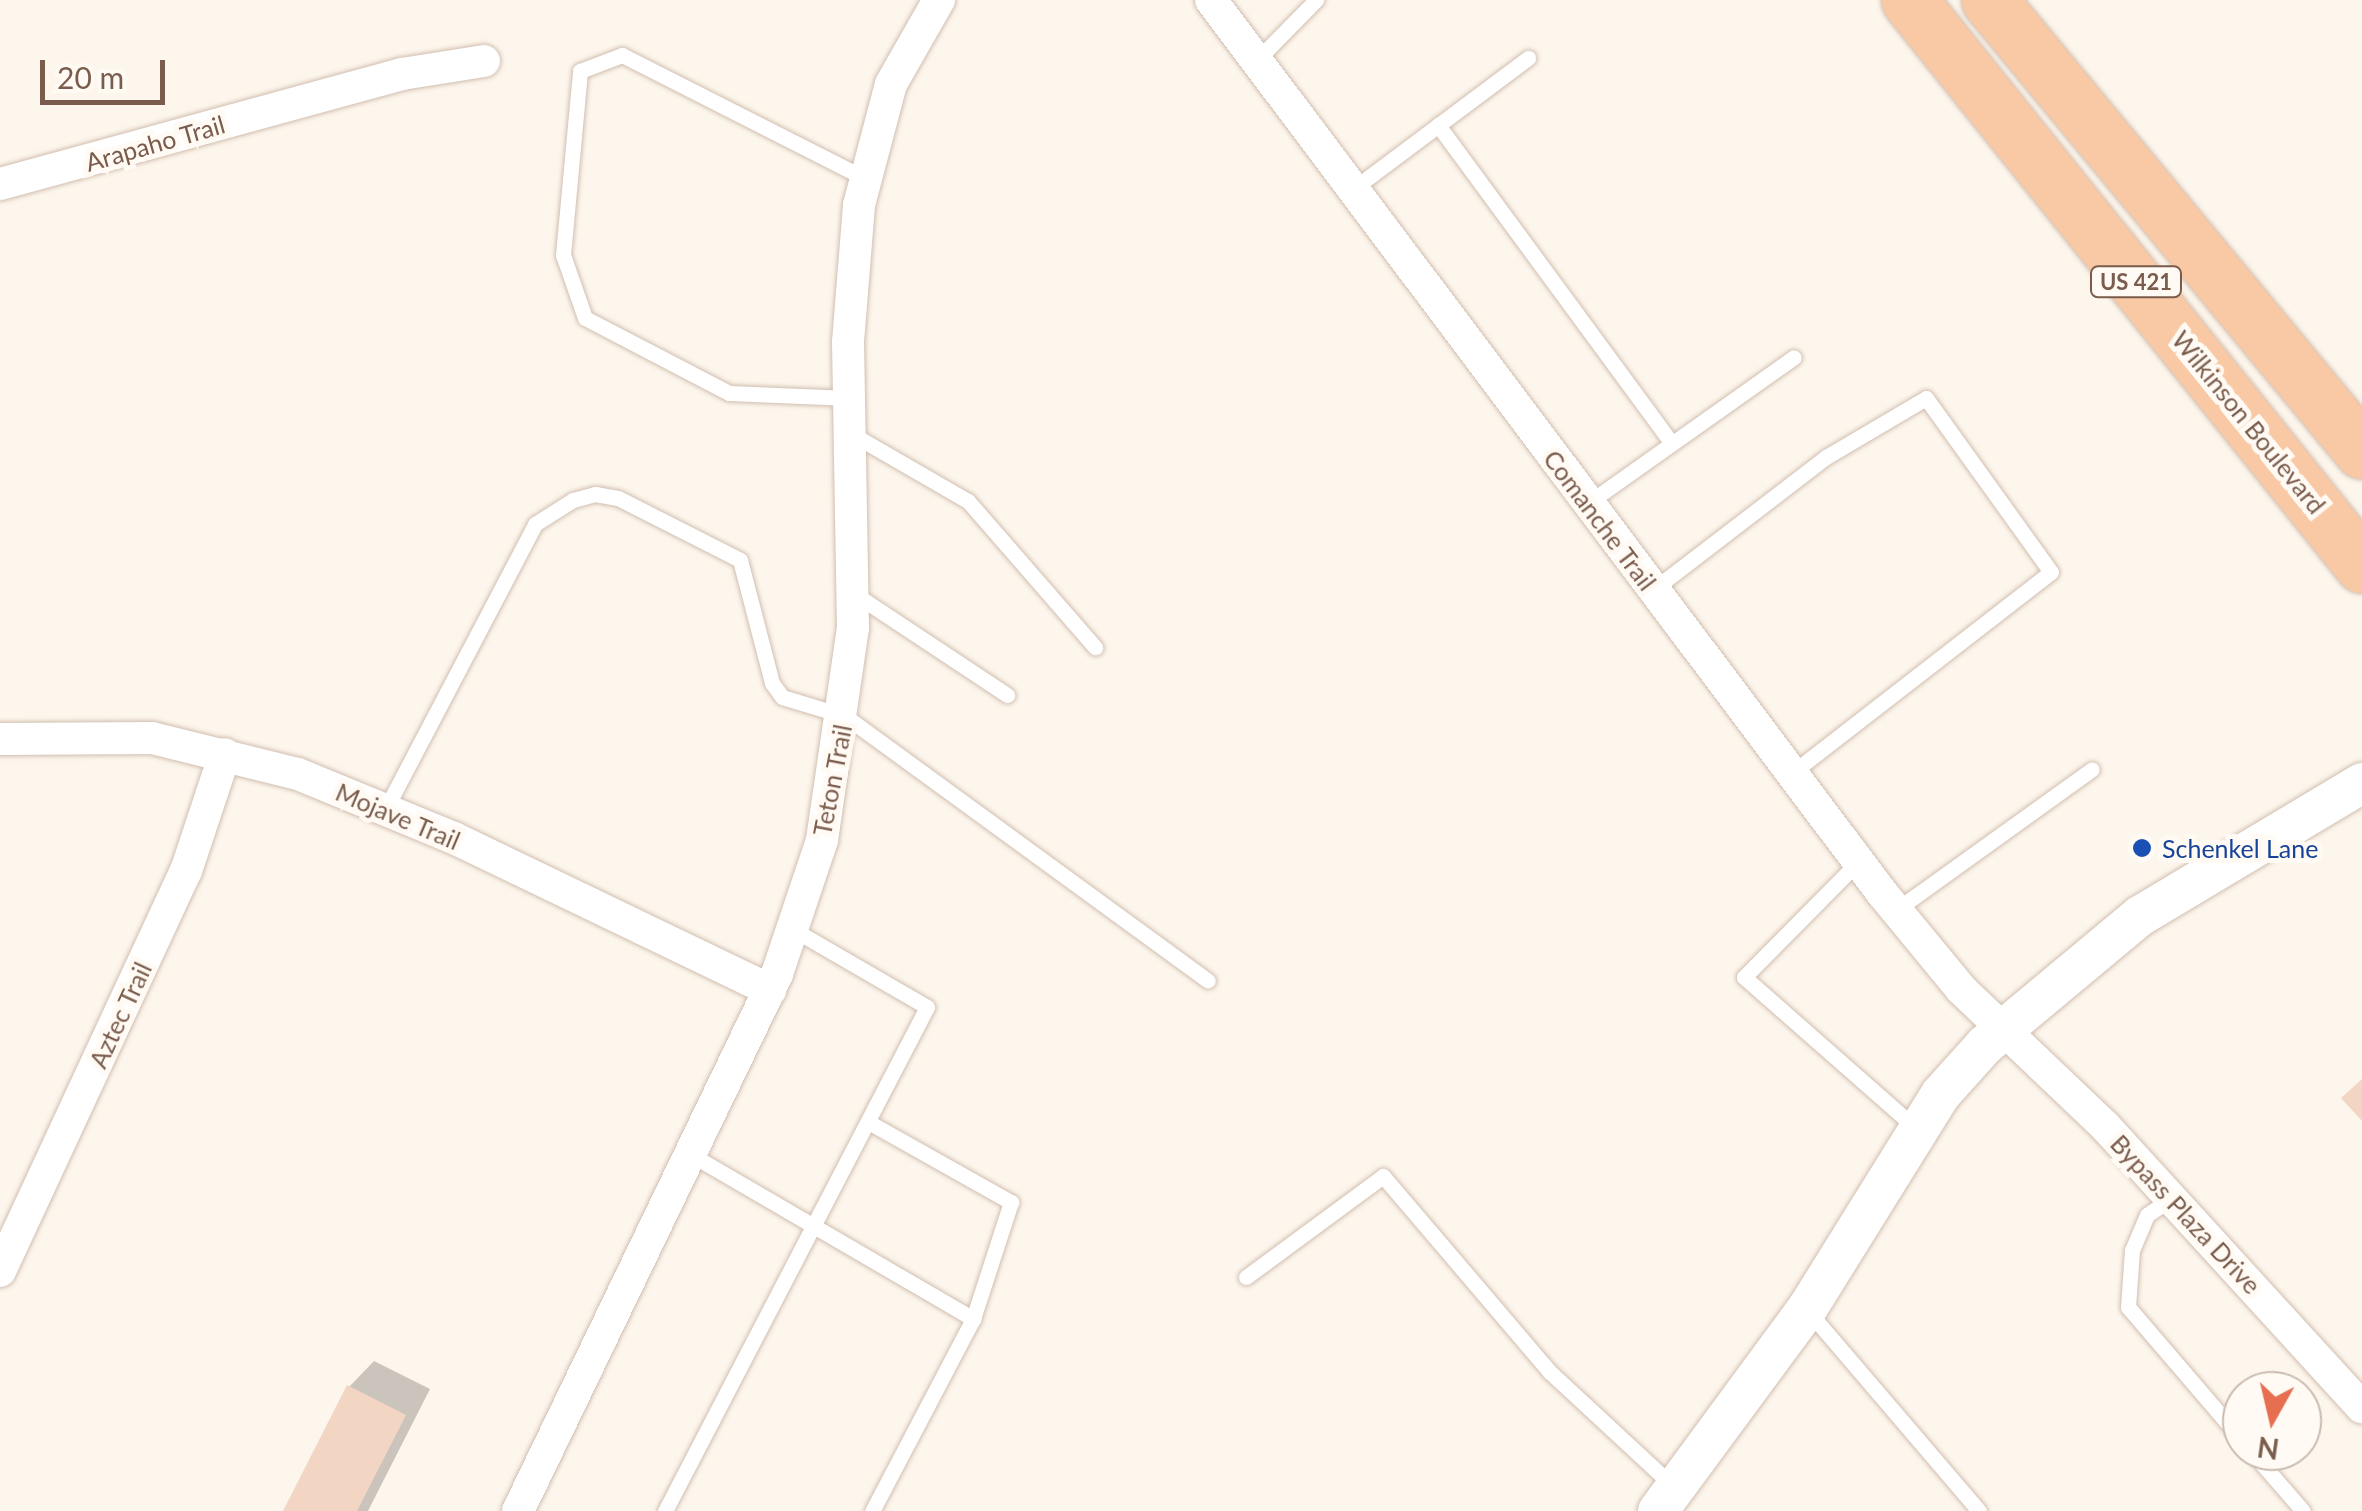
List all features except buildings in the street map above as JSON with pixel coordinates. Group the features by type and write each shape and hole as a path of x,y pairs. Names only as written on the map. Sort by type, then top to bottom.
{"highway":[{"name":"Wilkinson Boulevard","path":"1909,0 2362,565"},
{"name":"US 421","path":"1989,0 2362,451"}],"street":[{"name":"Teton Trail","path":"518,1511 770,990 794,930 822,840 845,716 853,593 849,398 852,272 864,178 891,84 939,0"},
{"name":"Comanche Trail","path":"1211,0 1858,862 2002,1030"},
{"name":"Arapaho Trail","path":"0,184 402,74 484,61"},
{"name":"Mojave Trail","path":"0,738 136,737 225,754 384,810 770,990"},
{"name":"Aztec Trail","path":"0,1271 186,871 225,754"},
{"path":"1666,1500 1806,1308 1917,1129 2002,1030 2140,916 2362,783"},
{"name":"Bypass Plaza Drive","path":"2002,1030 2172,1198 2362,1406"}],"lane":[{"path":"1256,61 1316,0"},
{"path":"849,398 728,393 585,318 563,255 580,71 622,55 864,178"},
{"path":"1353,190 1528,58"},
{"path":"1438,125 1672,443"},
{"path":"1588,503 1794,357"},
{"path":"1652,590 1826,457 1926,398 2051,572 1791,774"},
{"path":"850,433 968,500 1095,647"},
{"path":"384,810 535,524 595,494 618,498 740,560 772,683 782,697 845,716 1208,982"},
{"path":"853,593 1006,695"},
{"path":"1896,910 2092,770"},
{"path":"1858,862 1744,977 1917,1129"},
{"path":"665,1511 870,1122 926,1007 794,930"},
{"path":"870,1122 1011,1202 973,1319 872,1511"},
{"path":"690,1154 973,1319"},
{"path":"1246,1277 1383,1176 1550,1372 1666,1500"},
{"path":"2172,1198 2147,1215 2132,1250 2128,1307 2222,1417"},
{"path":"1806,1308 1979,1511"},
{"path":"2269,1471 2303,1511"}],"place":[{"name":"Schenkel Lane","path":"2142,848"}]}
